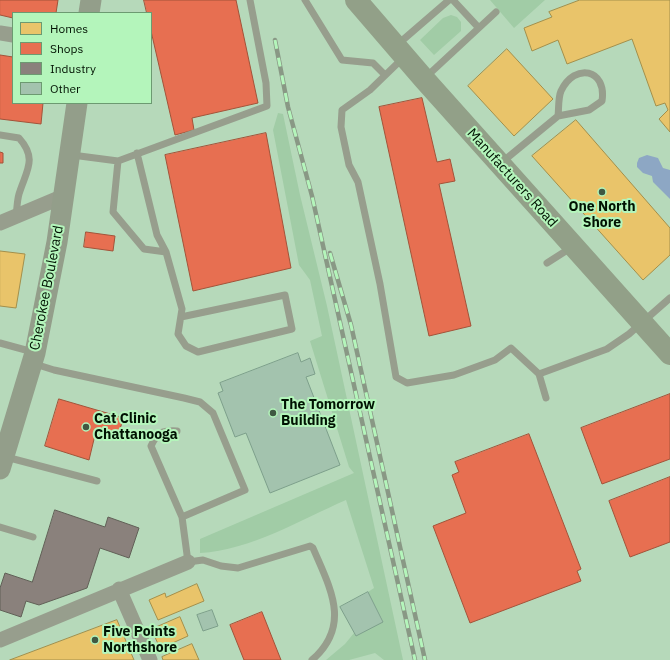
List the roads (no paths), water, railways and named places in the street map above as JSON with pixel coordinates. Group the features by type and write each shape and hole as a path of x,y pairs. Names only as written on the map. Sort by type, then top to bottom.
{"main road":[{"path":"90,12 91,0"},
{"name":"Manufacturers Road","path":"356,0 400,52 670,354"},
{"name":"Cherokee Boulevard","path":"2,463 9,427 34,358 50,279 64,196 77,104"}],"street":[{"path":"0,33 12,35"},
{"path":"0,223 64,196"},
{"path":"0,640 188,562"},
{"path":"120,589 150,660"}],"lane":[{"path":"70,154 118,161 267,106 266,83 250,0"},
{"path":"305,0 342,60 373,63 385,75"},
{"path":"449,0 400,52 385,75 370,90 342,110 341,127 349,165 358,182 380,284 396,377 407,383 454,375 494,360 511,348 539,374 546,398"},
{"path":"453,0 478,28"},
{"path":"424,79 496,12"},
{"path":"500,164 558,116 589,110 602,101 604,93 602,85 595,75 584,72 574,74 566,82 560,93 558,116"},
{"path":"0,135 19,138 27,146 30,156 29,168 19,195 16,216"},
{"path":"137,153 157,235 166,252 182,309 178,334 186,346 198,352 292,329 285,295 181,317"},
{"path":"118,161 113,212 144,249 166,252"},
{"path":"547,263 560,257 573,246"},
{"path":"539,374 607,349 617,343 670,298"},
{"path":"0,343 34,358 54,370 200,402 213,412 245,490 182,517"},
{"path":"176,431 165,431 156,435 151,446 182,517 188,562 203,560 221,566 238,568 310,546 313,548 335,603 336,617 323,650 312,660"},
{"path":"2,463 97,481"},
{"path":"0,527 32,537"}],"water":[{"path":"647,155 658,158 663,168 670,170 670,199 653,182 652,176 643,173 637,167 639,158"}],"railway":[{"path":"275,40 288,107 312,196 415,660"},
{"path":"330,253 351,325 425,660"}],"place":[{"name":"One North Shore","path":"602,192"},
{"name":"The Tomorrow Building","path":"273,413"},
{"name":"Cat Clinic Chattanooga","path":"86,427"},
{"name":"Five Points Northshore","path":"95,640"}]}
